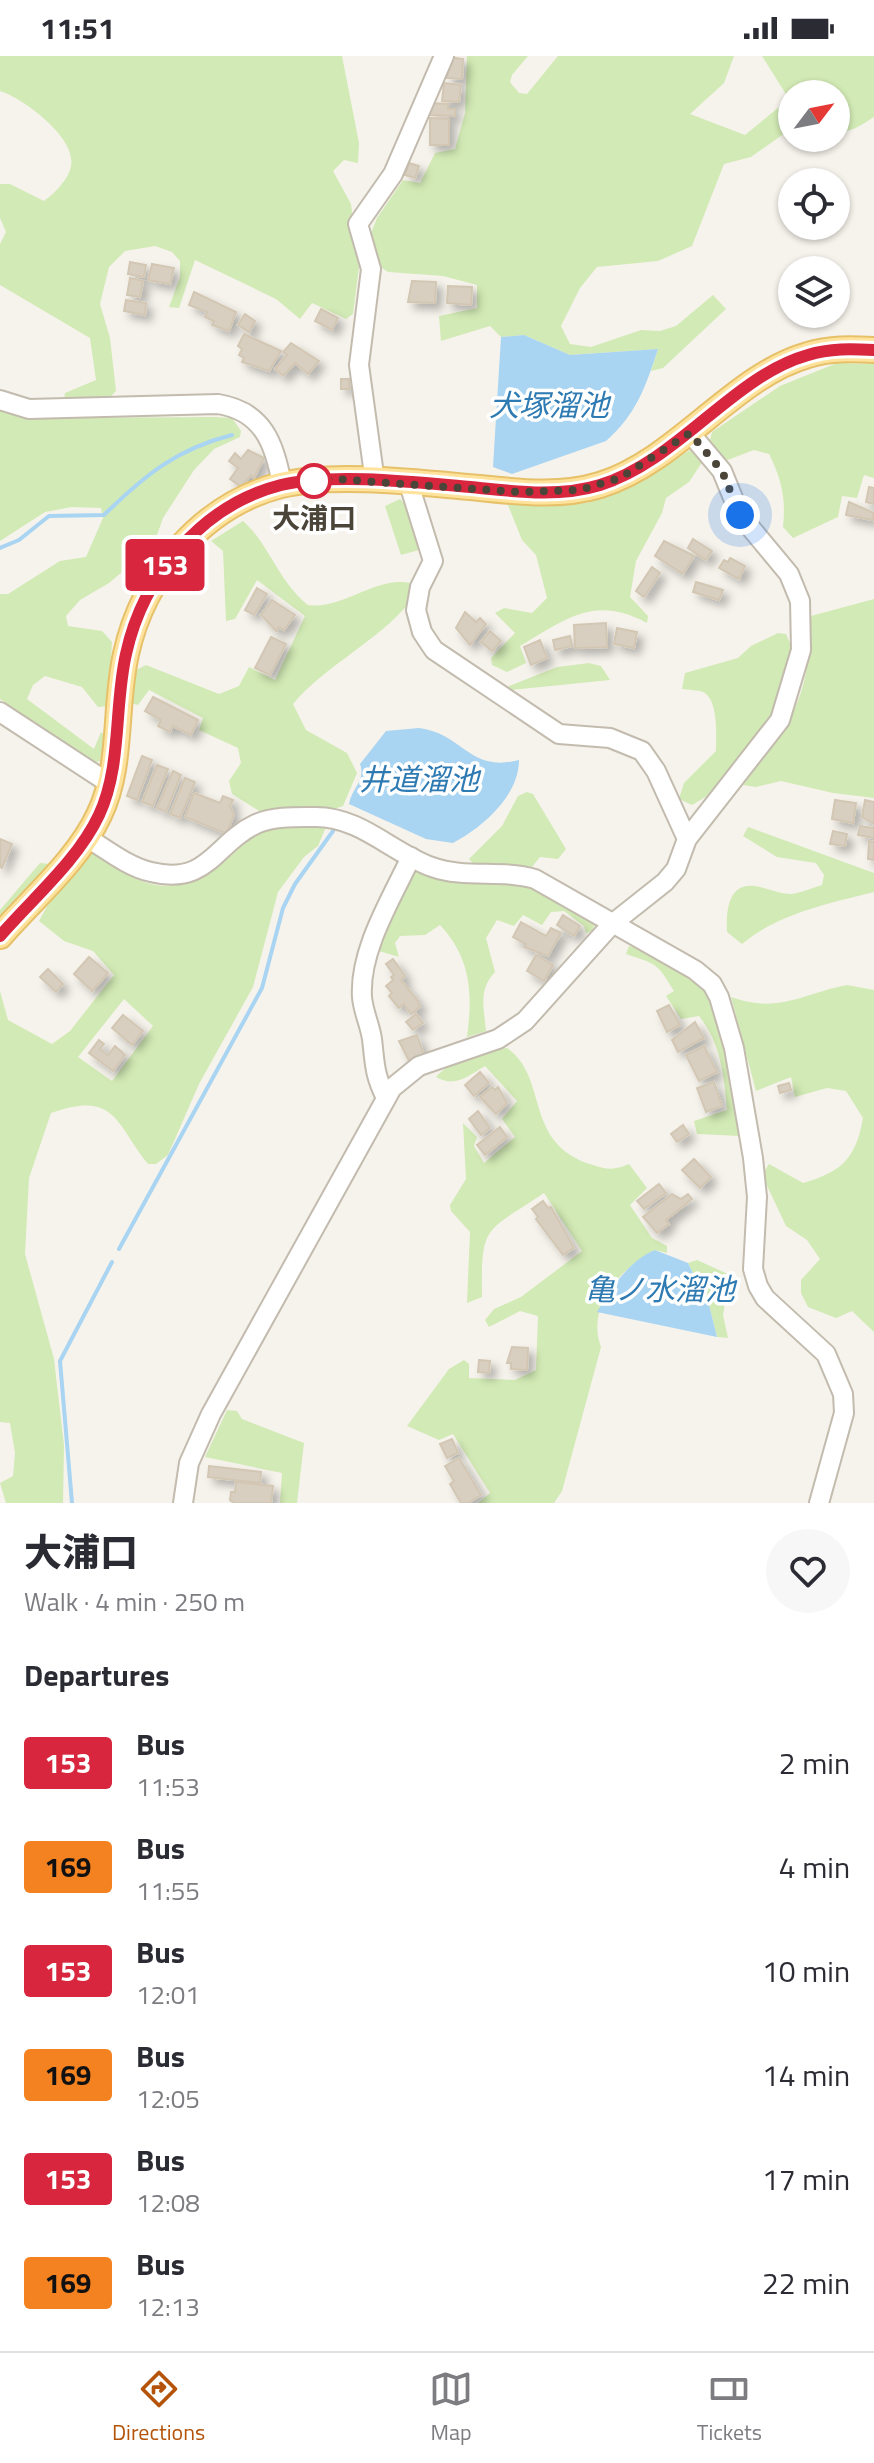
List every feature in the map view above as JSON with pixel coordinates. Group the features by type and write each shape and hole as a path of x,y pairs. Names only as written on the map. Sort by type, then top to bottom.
{"main road":[{"path":"0,936 86,837 110,784 126,654 152,584 172,556 227,509 282,485 334,479 519,492 580,490 620,478 690,433 758,381 792,361 839,349 874,350"}],"street":[{"path":"375,482 359,365 371,269 358,224 393,174 444,56"},
{"path":"0,400 40,409 218,404 235,407 260,424 271,441 282,485"},
{"path":"183,1503 189,1463 211,1414 386,1098 404,1075 419,1066 512,1032 612,924 665,882 676,869 687,839 727,783 780,720 795,676 802,621 800,601 789,574 746,526 722,471 690,433"},
{"path":"409,484 433,561 417,601 418,621 434,650 559,734 610,738 642,751 656,771 687,839"},
{"path":"0,712 110,784"},
{"path":"86,837 148,872 180,874 201,869 254,825 268,820 320,817 355,825 411,857 453,873 512,874 535,879 705,977 727,1016 753,1158 757,1197 753,1269 758,1286 765,1298 826,1354 843,1394 844,1413 819,1503"},
{"path":"386,1098 374,1072 373,1041 362,996 363,976 370,950 411,857"}],"green space":[{"path":"0,56 342,56 359,143 358,163 344,160 333,171 351,204 359,267 353,314 346,319 312,303 300,319 276,299 195,260 179,308 169,307 180,277 180,261 172,252 155,246 125,251 109,267 100,304 110,338 116,391 110,397 64,400 65,393 96,380 90,338 0,285 0,244 6,232 0,218 0,184 10,184 44,201 67,176 71,155 57,132 34,110 0,91"},
{"path":"467,56 528,56 510,82 519,93 527,94 558,56 734,56 724,83 690,114 745,135 778,108 778,138 751,157 724,164 692,246 658,261 597,267 580,288 561,326 570,344 591,347 641,330 660,331 676,326 713,295 726,309 663,368 651,371 658,349 570,355 524,335 501,337 490,326 441,341 439,316 477,308 477,285 443,276 388,272 379,266 369,238 377,218 403,180 420,183 435,153 455,149 465,113"},
{"path":"762,56 874,56 874,117 851,130 850,80 778,81"},
{"path":"837,363 874,364 874,478 864,475 857,498 842,496 838,517 793,538 783,527 782,490 769,454 754,450 725,461 709,445 712,432 780,386"},
{"path":"0,410 39,418 232,418 241,431 240,437 214,449 194,470 163,518 153,546 109,583 80,600 66,616 68,626 102,631 112,642 108,706 98,707 82,687 45,676 33,685 27,699 94,749 101,732 105,735 100,761 91,763 0,699 0,594 8,594 60,561 86,557 103,518 101,508 72,507 45,512 0,541"},
{"path":"690,450 703,461 689,482 666,498 662,513 636,561 630,597 648,616 647,623 611,611 580,614 520,646 526,663 507,672 492,665 491,658 515,633 495,613 504,608 532,613 547,598 536,555 522,540 508,505 587,503 627,489"},
{"path":"400,499 405,504 420,547 401,555 385,506"},
{"path":"243,521 289,585 308,605 334,603 384,584 410,583 411,601 398,616 321,677 293,704 306,730 347,753 357,773 343,806 322,811 259,811 232,794 229,781 241,763 238,748 199,730 203,718 149,690 138,705 130,703 134,671 146,665 219,694 239,686 249,667 275,680 305,616 257,580 235,619 226,621 223,551 211,541"},
{"path":"874,599 874,798 833,793 781,781 756,787 743,785 795,708 807,669 811,616"},
{"path":"778,633 786,634 793,650 765,738 707,796 692,805 679,799 684,783 716,751 716,719 712,702 703,692 682,689 685,673 738,658 751,646"},
{"path":"589,663 601,666 610,680 511,690 507,687 557,667"},
{"path":"527,792 533,794 566,849 558,859 540,857 532,867 512,864 478,869 469,859 502,826 518,796"},
{"path":"319,823 326,827 318,846 304,857 278,892 253,987 199,1084 168,1155 156,1164 148,1164 112,1114 102,1108 72,1107 51,1113 29,1178 25,1254 54,1359 64,1445 63,1503 6,1503 0,1483 13,1476 15,1453 10,1423 0,1422 0,991 8,1020 52,1044 70,1031 114,975 93,951 64,941 39,921 63,878 88,853 99,853 126,874 140,880 168,886 183,884 215,869 251,838 271,827","holes":["124,999 153,1026 112,1081 78,1057"]},
{"path":"748,827 874,873 874,892 788,917 742,944 727,932 727,915 735,892 749,886 791,894 822,885 824,875 816,863 777,857 743,836"},
{"path":"40,863 50,864 48,873 0,925 0,910"},
{"path":"414,868 456,880 534,887 562,900 595,924 592,931 586,933 584,926 564,911 551,912 542,925 523,915 514,926 497,920 486,938 495,972 484,993 486,1031 467,1037 470,1006 464,964 440,925 425,935 400,936 395,943 399,957 379,951"},
{"path":"629,946 661,957 683,969 709,991 728,1040 740,1136 697,1134 694,1121 727,1110 717,1049 699,1016 681,1019 666,996 674,991 663,975 651,963 626,954"},
{"path":"847,985 874,990 874,1332 852,1311 836,1318 808,1307 801,1293 801,1280 820,1259 807,1240 786,1226 762,1175 769,1164 803,1183 828,1174 851,1153 863,1118 846,1091 827,1088 795,1097 791,1077 756,1091 731,997 763,1004 777,1003"},
{"path":"507,1048 529,1076 546,1127 556,1142 571,1155 598,1167 616,1168 629,1164 647,1188 630,1205 652,1238 667,1246 667,1253 655,1250 630,1267 609,1290 602,1303 598,1318 601,1347 562,1491 554,1503 478,1503 490,1493 453,1434 439,1440 407,1426 449,1369 464,1360 469,1364 469,1378 515,1380 536,1370 538,1316 520,1311 489,1327 485,1320 494,1309 521,1297 582,1251 544,1193 490,1232 483,1255 482,1297 467,1303 470,1232 451,1211 450,1205 466,1179 463,1123 477,1137 474,1146 484,1163 515,1137 502,1119 517,1101 485,1066 455,1081 436,1077 468,1056"},
{"path":"697,1260 730,1275 723,1315 728,1338 717,1337 709,1305 688,1263"},
{"path":"227,1410 237,1411 242,1419 304,1443 297,1503 280,1503 282,1473 205,1457"}],"water":[{"name":"犬塚溜池","path":"524,335 570,355 658,349 639,399 625,421 606,441 512,474 493,467 501,337"},
{"name":"井道溜池","path":"419,728 447,737 477,757 489,761 502,763 519,760 513,786 506,798 487,820 453,843 426,839 349,804 360,780 360,764 386,731"},
{"name":"亀ノ水溜池","path":"655,1250 688,1263 709,1305 717,1337 597,1312 629,1268"}],"building":[{"path":"449,57 463,59 462,79 447,78"},
{"path":"444,83 461,85 459,102 442,101"},
{"path":"430,103 448,104 448,109 455,109 455,116 430,115"},
{"path":"430,118 449,119 449,145 430,145"},
{"path":"409,163 419,166 415,178 405,175"},
{"path":"130,262 146,265 144,277 128,274"},
{"path":"152,264 174,268 170,284 148,280"},
{"path":"130,278 143,281 140,297 127,295"},
{"path":"412,281 436,282 435,303 408,302"},
{"path":"448,286 472,287 471,305 447,303"},
{"path":"194,292 236,312 229,331 212,325 214,321 205,317 207,312 189,305"},
{"path":"126,300 146,303 145,315 124,311"},
{"path":"321,309 338,318 332,330 315,321"},
{"path":"245,314 255,321 249,332 238,325"},
{"path":"244,334 281,351 269,371 242,362 244,358 239,355 242,349 238,346"},
{"path":"291,343 319,361 308,374 295,363 283,376 275,369 287,355 283,352"},
{"path":"341,379 349,379 349,389 341,389"},
{"path":"248,450 264,458 254,478 251,475 241,487 230,479 238,468 229,461 235,453 241,459"},
{"path":"869,487 874,488 874,504 866,502"},
{"path":"849,502 874,513 873,520 846,515"},
{"path":"693,539 712,551 706,560 688,548"},
{"path":"664,541 694,556 683,574 655,556"},
{"path":"730,558 745,566 739,579 719,568 724,560 728,562"},
{"path":"652,567 660,573 644,597 636,591"},
{"path":"696,582 723,590 719,600 693,592"},
{"path":"257,588 267,594 254,615 245,610"},
{"path":"272,600 295,615 284,630 279,627 276,631 261,615"},
{"path":"465,612 476,622 480,618 486,624 470,645 456,628"},
{"path":"606,623 607,647 575,648 574,625"},
{"path":"617,628 637,632 634,648 614,644"},
{"path":"490,631 501,641 492,651 481,642"},
{"path":"570,636 572,646 555,650 553,640"},
{"path":"271,637 286,644 270,675 255,668"},
{"path":"540,640 547,658 531,665 524,647"},
{"path":"153,697 198,720 191,735 173,726 170,732 158,726 161,720 145,711"},
{"path":"142,756 152,760 137,800 127,796"},
{"path":"157,765 168,769 153,806 142,802"},
{"path":"173,771 181,775 166,812 157,808"},
{"path":"185,778 195,782 180,818 170,814"},
{"path":"194,793 220,803 223,796 233,800 230,806 234,814 227,834 185,817"},
{"path":"835,800 856,803 853,823 832,819"},
{"path":"865,800 874,802 874,824 862,817"},
{"path":"860,826 874,828 874,838 858,835"},
{"path":"833,831 847,834 845,846 830,844"},
{"path":"0,839 12,844 2,868 0,867"},
{"path":"869,841 874,842 874,860 868,859"},
{"path":"563,915 580,926 574,936 557,925"},
{"path":"521,922 546,936 551,928 561,933 548,956 524,947 526,944 513,937"},
{"path":"536,955 553,965 544,981 527,971"},
{"path":"89,957 108,973 92,991 74,974"},
{"path":"393,959 405,976 401,980 420,1007 411,1014 404,1004 399,1008 389,996 392,993 386,986 394,975 386,964"},
{"path":"48,969 63,984 56,992 40,977"},
{"path":"669,1005 680,1025 667,1032 657,1011"},
{"path":"416,1014 423,1023 413,1030 406,1022"},
{"path":"123,1015 143,1031 132,1045 112,1028"},
{"path":"695,1022 704,1038 678,1052 672,1040"},
{"path":"417,1035 425,1058 410,1063 399,1041"},
{"path":"99,1040 104,1044 100,1049 108,1055 115,1046 125,1055 113,1071 89,1053"},
{"path":"704,1046 717,1072 699,1081 686,1055"},
{"path":"480,1072 489,1083 474,1096 465,1085"},
{"path":"714,1082 722,1106 706,1112 697,1088"},
{"path":"789,1083 791,1090 780,1093 778,1086"},
{"path":"492,1087 495,1090 498,1087 507,1103 496,1114 480,1097"},
{"path":"478,1111 490,1128 481,1135 469,1119"},
{"path":"683,1125 689,1134 677,1142 671,1134"},
{"path":"500,1127 507,1137 485,1155 477,1145"},
{"path":"694,1159 711,1177 700,1188 682,1170"},
{"path":"659,1184 666,1193 644,1209 637,1201"},
{"path":"672,1194 681,1199 688,1194 692,1199 666,1220 669,1224 657,1233 643,1217"},
{"path":"543,1201 548,1208 551,1207 574,1248 563,1255 532,1209"},
{"path":"512,1347 528,1348 527,1370 511,1369 511,1363 507,1363"},
{"path":"479,1360 490,1361 489,1373 478,1372"},
{"path":"452,1439 458,1453 447,1458 440,1444"},
{"path":"459,1458 481,1495 468,1503 461,1503 450,1484 454,1481 445,1466"},
{"path":"209,1466 261,1472 260,1483 208,1477"},
{"path":"236,1482 273,1486 271,1503 234,1503 230,1500"}],"waterway":[{"path":"0,548 19,540 49,516 104,515 133,488 177,456 232,435"},
{"path":"119,1249 262,988 283,908 295,884 333,831"},
{"path":"72,1503 60,1361 112,1262"}],"bus line":[{"name":"153","path":"0,936 86,837 100,813 110,784 126,654 152,584 172,556 227,509 282,485 334,479 519,492 560,492 599,486 641,466 758,381 792,361 809,354 839,349 874,350"}],"place":[{"name":"大浦口","path":"314,481"}],"route":[{"path":"314,481 334,479 519,492 580,490 620,478 690,433 722,471 740,515"}]}
